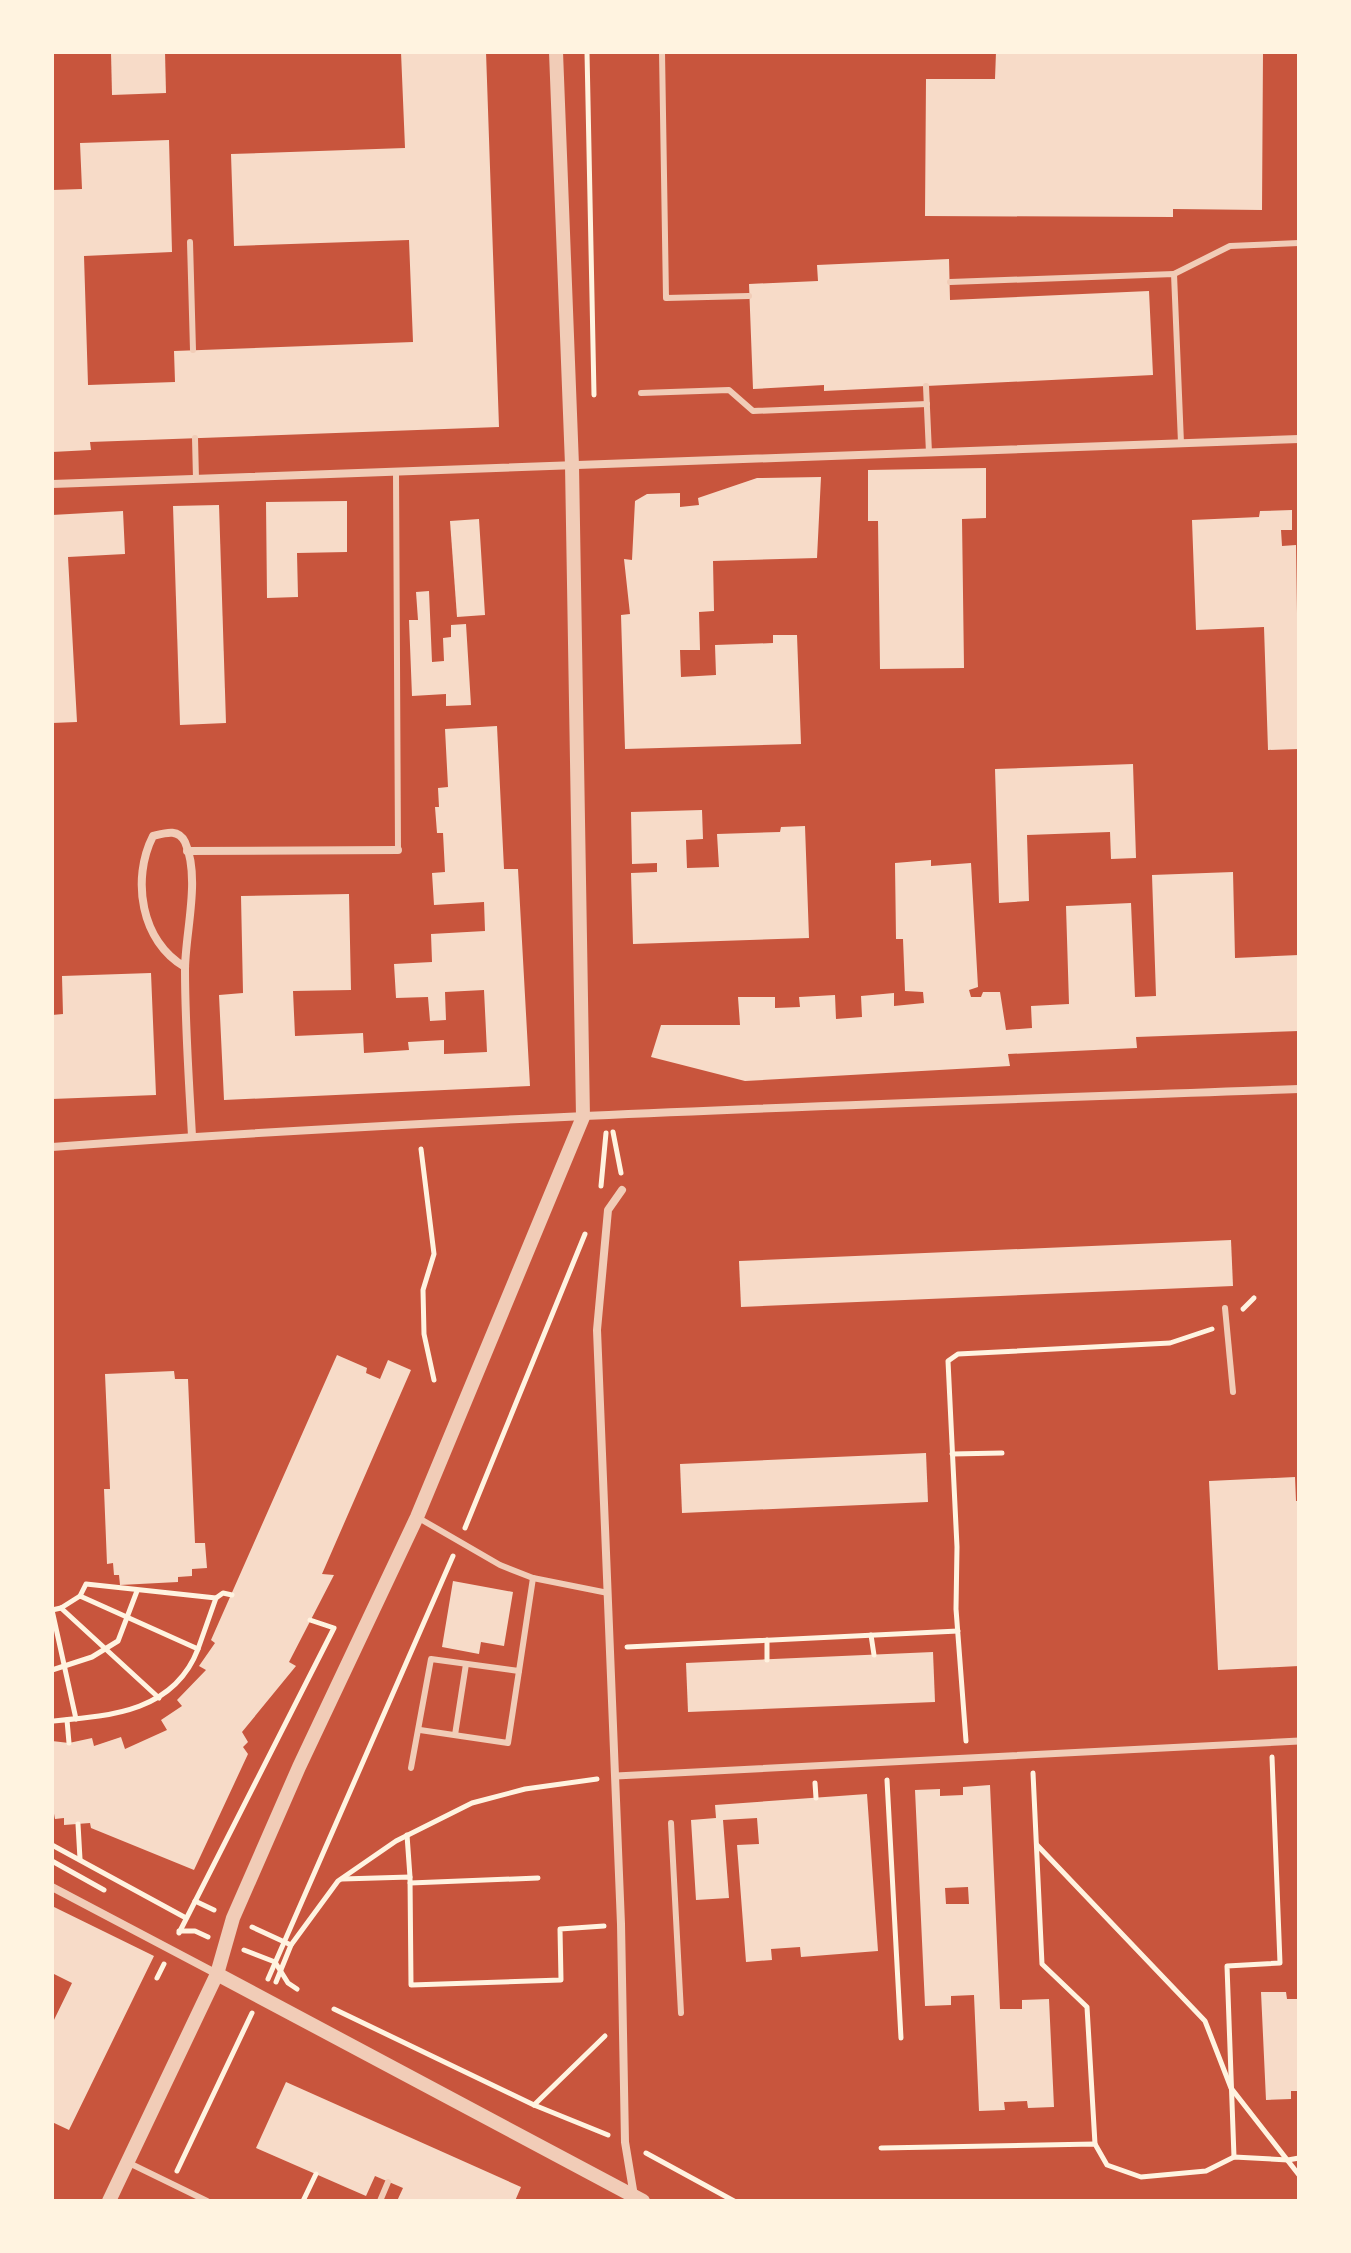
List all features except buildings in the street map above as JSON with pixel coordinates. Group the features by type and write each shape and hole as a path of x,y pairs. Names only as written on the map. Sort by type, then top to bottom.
{"street":[{"path":"109,2201 217,1974 233,1918 299,1767 417,1517 583,1117 572,465 556,52"},
{"path":"52,484 1299,439"},
{"path":"185,967 166,955 152,934 143,903 142,873 153,836 168,832 177,834 185,841 192,899 185,967 192,1136"},
{"path":"187,851 398,850"},
{"path":"52,1147 192,1136 607,1114 1299,1089"},
{"path":"622,1190 608,1210 597,1330 625,2017 625,2142 638,2199"},
{"path":"616,1776 1299,1741"},
{"path":"52,1887 638,2199"}],"lane":[{"path":"662,52 666,298 749,296"},
{"path":"190,242 193,350"},
{"path":"950,282 1174,274 1230,246 1299,243"},
{"path":"1174,274 1181,443"},
{"path":"926,386 929,453"},
{"path":"641,393 729,390 753,411 927,404"},
{"path":"195,438 196,479"},
{"path":"396,472 398,850"},
{"path":"1225,1308 1233,1392"},
{"path":"417,1517 500,1565 533,1578 608,1593"},
{"path":"420,1730 508,1743 533,1578"},
{"path":"411,1768 431,1659 519,1671"},
{"path":"455,1735 466,1664"},
{"path":"671,1823 681,2013"},
{"path":"127,2162 207,2201"},
{"path":"380,2201 388,2182"}],"path":[{"path":"587,52 594,402"},
{"path":"607,1114 622,1190"},
{"path":"598,1195 602,1181 607,1114"},
{"path":"421,1149 434,1254 423,1290 424,1334 434,1380"},
{"path":"264,1999 275,1962 459,1542 588,1223"},
{"path":"968,1758 958,1631 948,1361 958,1354 1170,1343 1227,1324 1254,1298"},
{"path":"952,1454 1002,1453"},
{"path":"76,1719 52,1610 80,1596 86,1584 216,1598"},
{"path":"52,1670 65,1668 118,1641 137,1591"},
{"path":"52,1721 147,1706 159,1698 177,1683 193,1663 216,1598 223,1593 232,1595"},
{"path":"80,1596 198,1649"},
{"path":"61,1608 159,1698"},
{"path":"157,1978 334,1628 310,1620"},
{"path":"610,1648 958,1631"},
{"path":"871,1635 874,1655"},
{"path":"767,1640 767,1660"},
{"path":"67,1720 69,1743"},
{"path":"1234,2157 1227,1966 1280,1963 1271,1743"},
{"path":"1032,1756 1042,1964 1087,2007 1095,2144 1107,2165 1141,2177 1206,2171 1234,2157 1299,2158"},
{"path":"886,1762 901,2038"},
{"path":"170,2184 291,1945 341,1879 407,1835 472,1803 525,1789 616,1776"},
{"path":"78,1824 80,1860"},
{"path":"407,1835 411,1985 561,1980 560,1929 621,1924"},
{"path":"52,1845 186,1918"},
{"path":"1037,1845 1205,2021 1231,2088 1299,2175"},
{"path":"52,1861 116,1896"},
{"path":"341,1879 538,1878"},
{"path":"167,1924 180,1931 195,1931 267,1957 282,1968 288,1983 301,1993"},
{"path":"329,2006 534,2105 625,2142 734,2201"},
{"path":"534,2105 625,2017"},
{"path":"881,2148 1095,2144"},
{"path":"303,2201 316,2174"}]}
